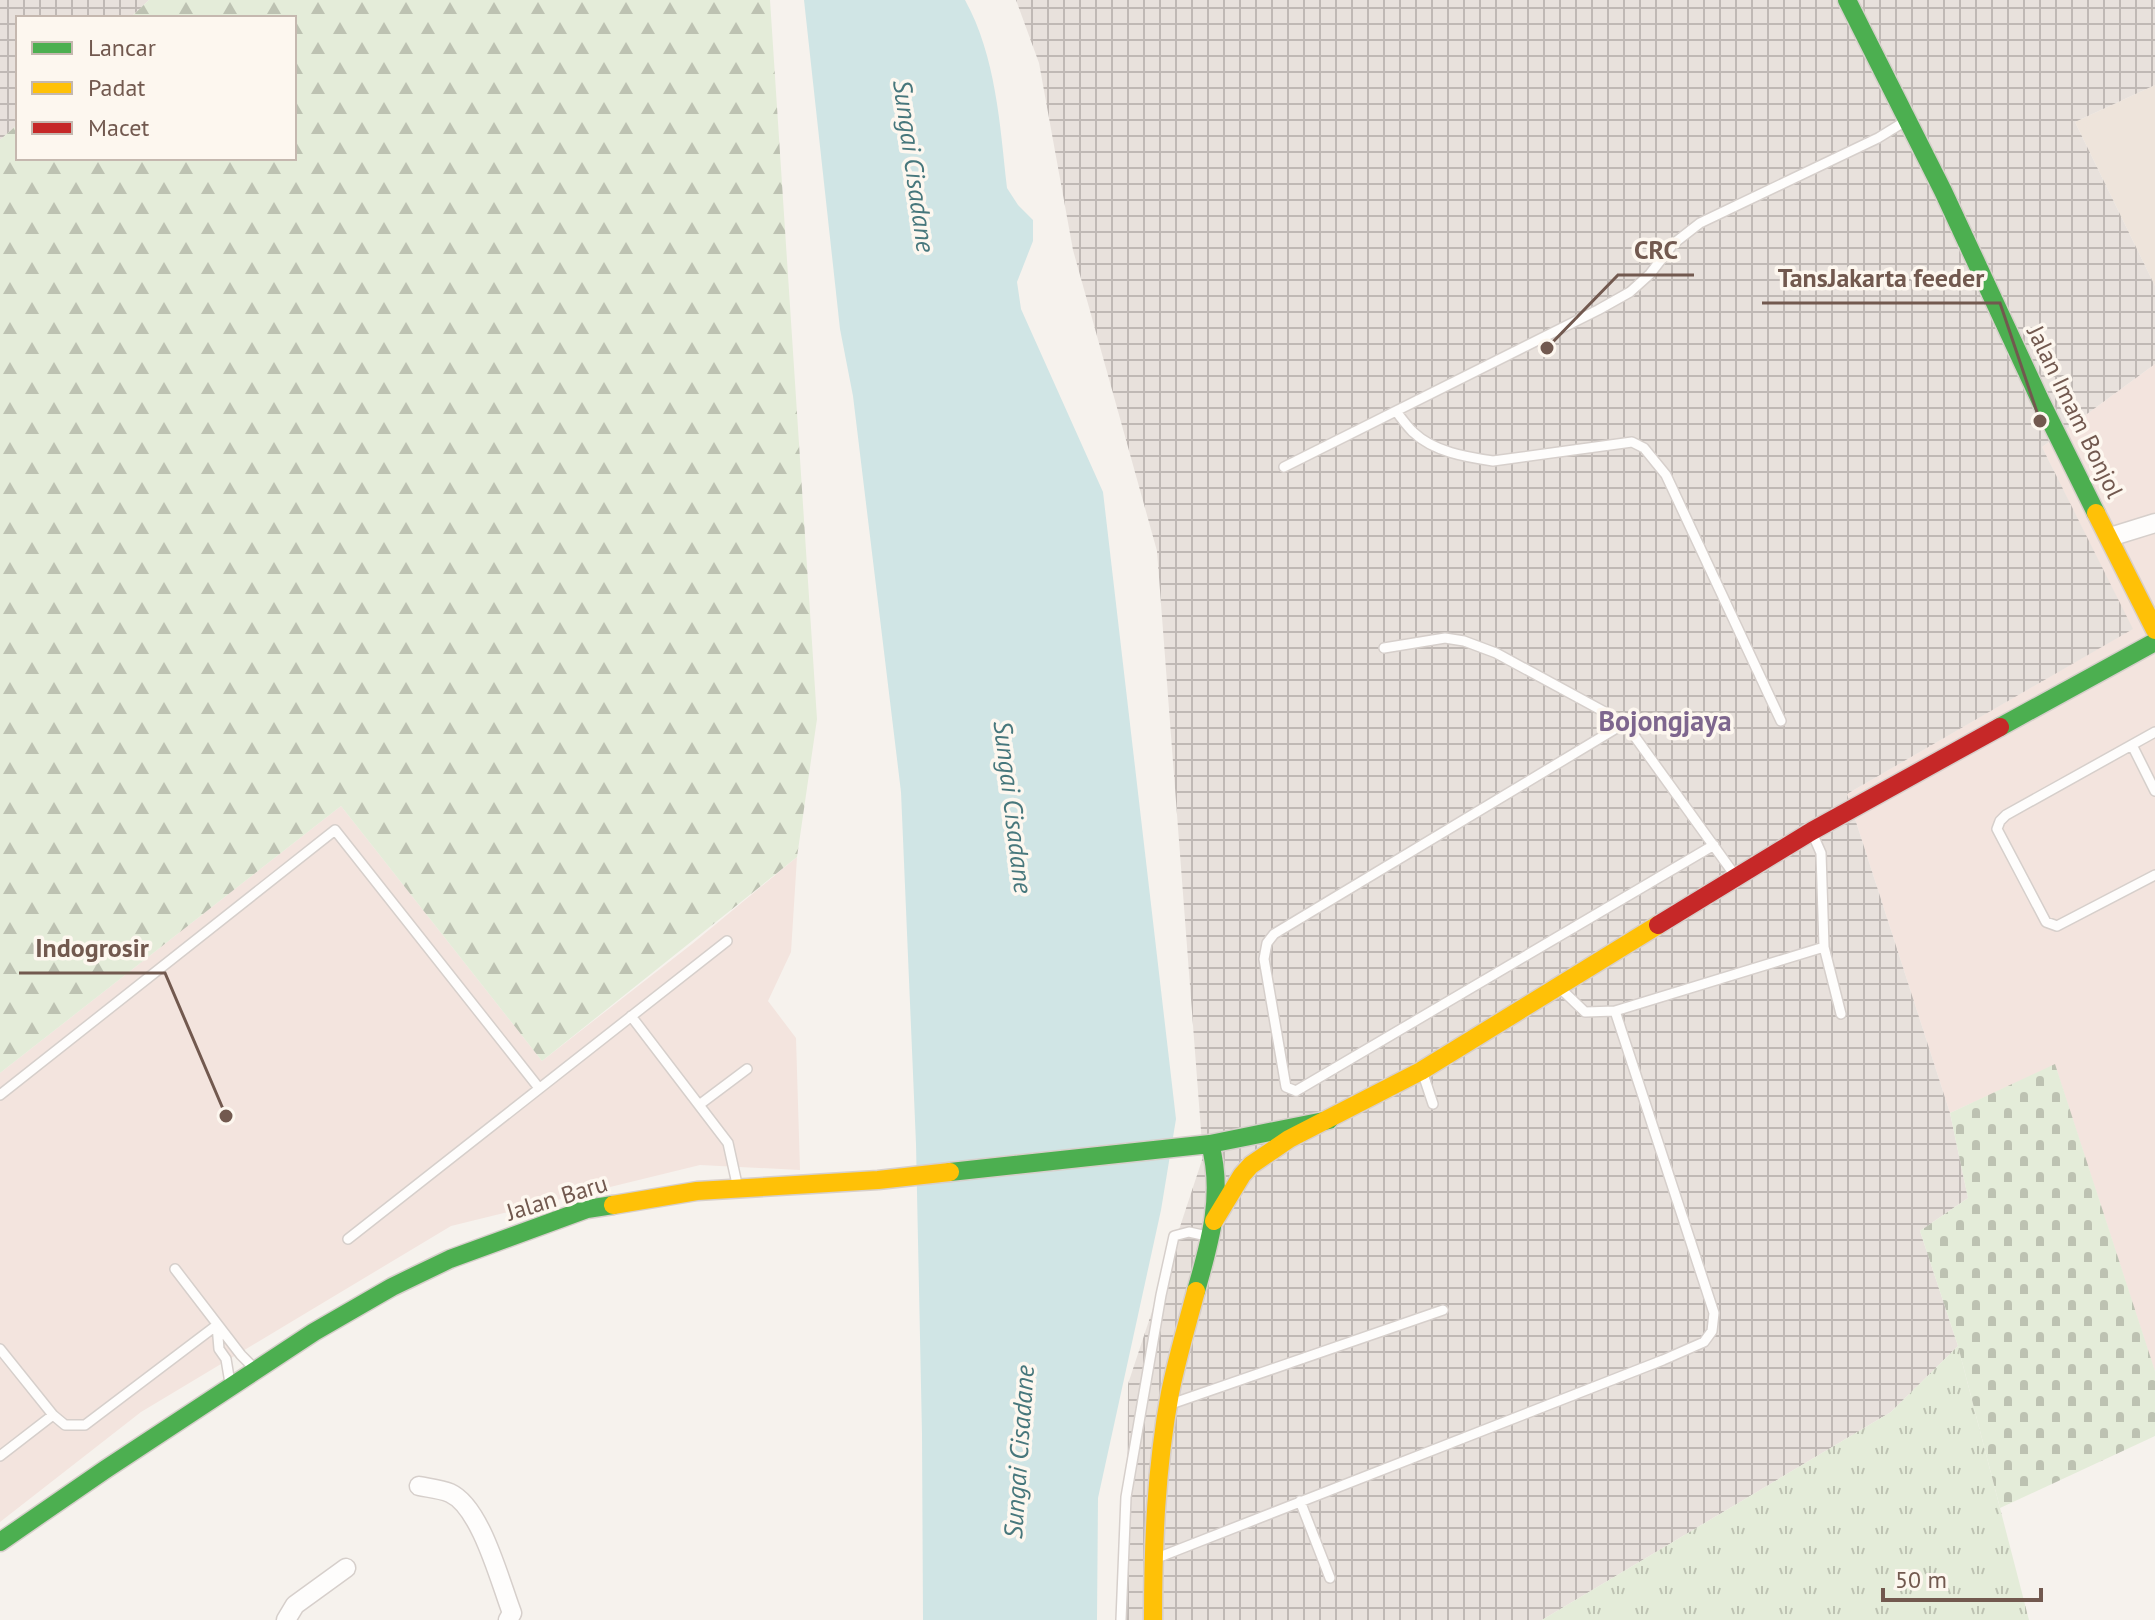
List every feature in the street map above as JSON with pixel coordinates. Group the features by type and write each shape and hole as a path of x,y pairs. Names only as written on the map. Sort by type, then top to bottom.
{"main road":[{"name":"Jalan Imam Bonjol","path":"1847,0 2155,630"},
{"path":"1212,1229 1237,1182 1251,1165 1289,1139 1421,1071 1812,831 2155,642"},
{"name":"Jalan Baru","path":"0,1542 314,1332 392,1287 450,1259 587,1209 697,1191 878,1180 1203,1144 1329,1120"},
{"path":"1153,1620 1152,1560 1168,1405 1212,1229 1216,1159 1203,1144"}],"street":[{"path":"2110,537 2155,523"},
{"path":"419,1486 451,1494 478,1522 512,1613 508,1620"},
{"path":"286,1620 295,1605 346,1568"}],"lane":[{"path":"1284,467 1598,310 1630,292 1650,274 1673,244 1700,223 1878,138 1907,121"},
{"path":"1396,411 1413,432 1431,445 1472,458 1493,461 1632,442 1644,448 1666,475 1781,721"},
{"path":"1384,648 1445,638 1464,641 1496,653 1625,723 1735,877"},
{"path":"1625,723 1274,934 1267,943 1264,959 1286,1087 1296,1091 1714,845"},
{"path":"2155,732 2006,815 1997,829 2046,922 2051,925 2057,926 2155,875"},
{"path":"2132,745 2155,791"},
{"path":"0,1095 335,830 539,1088"},
{"path":"1812,831 1821,853 1824,947 1841,1014"},
{"path":"348,1239 727,941"},
{"path":"1559,987 1585,1012 1615,1011 1824,947"},
{"path":"1152,1560 1704,1342 1712,1331 1714,1313 1615,1011"},
{"path":"631,1016 728,1143 738,1188"},
{"path":"699,1105 747,1069"},
{"path":"1421,1071 1433,1104"},
{"path":"1121,1620 1126,1497 1167,1265 1174,1236 1212,1229"},
{"path":"175,1269 241,1355 257,1370"},
{"path":"1168,1405 1443,1310"},
{"path":"217,1325 219,1349 226,1359 231,1386"},
{"path":"0,1349 53,1415 65,1425 85,1425 217,1325"},
{"path":"0,1456 53,1415"},
{"path":"1300,1501 1330,1578"}],"shaded area":[{"path":"0,0 149,0 132,16 16,16 16,126 0,140"},
{"path":"1016,0 2155,0 2155,85 2075,122 2155,286 2155,364 2042,447 2133,629 1847,794 1950,1113 1968,1198 1920,1231 1958,1346 1891,1412 1542,1620 1127,1620 1128,1384 1203,1157 1157,551 1073,250 1039,63"},
{"path":"2155,85 2155,286 2075,122"},
{"path":"2155,364 2155,1372 2055,1065 1950,1113 1847,794 2132,629 2042,447"},
{"path":"341,806 542,1061 797,857 791,952 768,1001 796,1038 800,1170 700,1165 451,1226 141,1412 0,1522 0,1073"}],"green space":[{"path":"149,0 770,0 817,719 797,857 542,1061 341,806 0,1073 0,140 16,126 16,160 296,160 296,16 132,16"},
{"path":"2055,1064 2155,1371 2155,1436 2000,1508 1958,1346 1920,1231 1968,1198 1950,1113"},
{"path":"1958,1346 2029,1620 1542,1620 1891,1412"}],"water":[{"name":"Sungai Cisadane","path":"804,0 965,0 984,44 990,67 1007,188 1033,220 1033,241 1017,282 1021,309 1103,492 1176,1119 1161,1210 1098,1498 1097,1620 923,1620 916,1144 901,792 853,396 840,329"}],"traffic: fast":[{"path":"1847,0 1943,191 2096,513"},
{"path":"2000,727 2155,642"},
{"path":"950,1172 1210,1144 1329,1120"},
{"path":"1196,1291 1214,1218 1216,1181 1210,1144"},
{"path":"0,1542 314,1332 392,1287 450,1259 587,1209 613,1205"}],"traffic: slow":[{"path":"2096,513 2155,630"},
{"path":"1214,1221 1251,1165 1289,1139 1421,1071 1658,925"},
{"path":"613,1205 697,1191 878,1180 950,1172"},
{"path":"1153,1620 1161,1449 1173,1380 1196,1291"}],"traffic: jam":[{"path":"1658,925 1812,831 2000,727"}],"place":[{"name":"CRC","path":"1547,348"},
{"name":"TansJakarta feeder","path":"2040,421"},
{"name":"Indogrosir","path":"226,1116"}],"district":[{"name":"Bojongjaya","path":"1665,721"}]}
